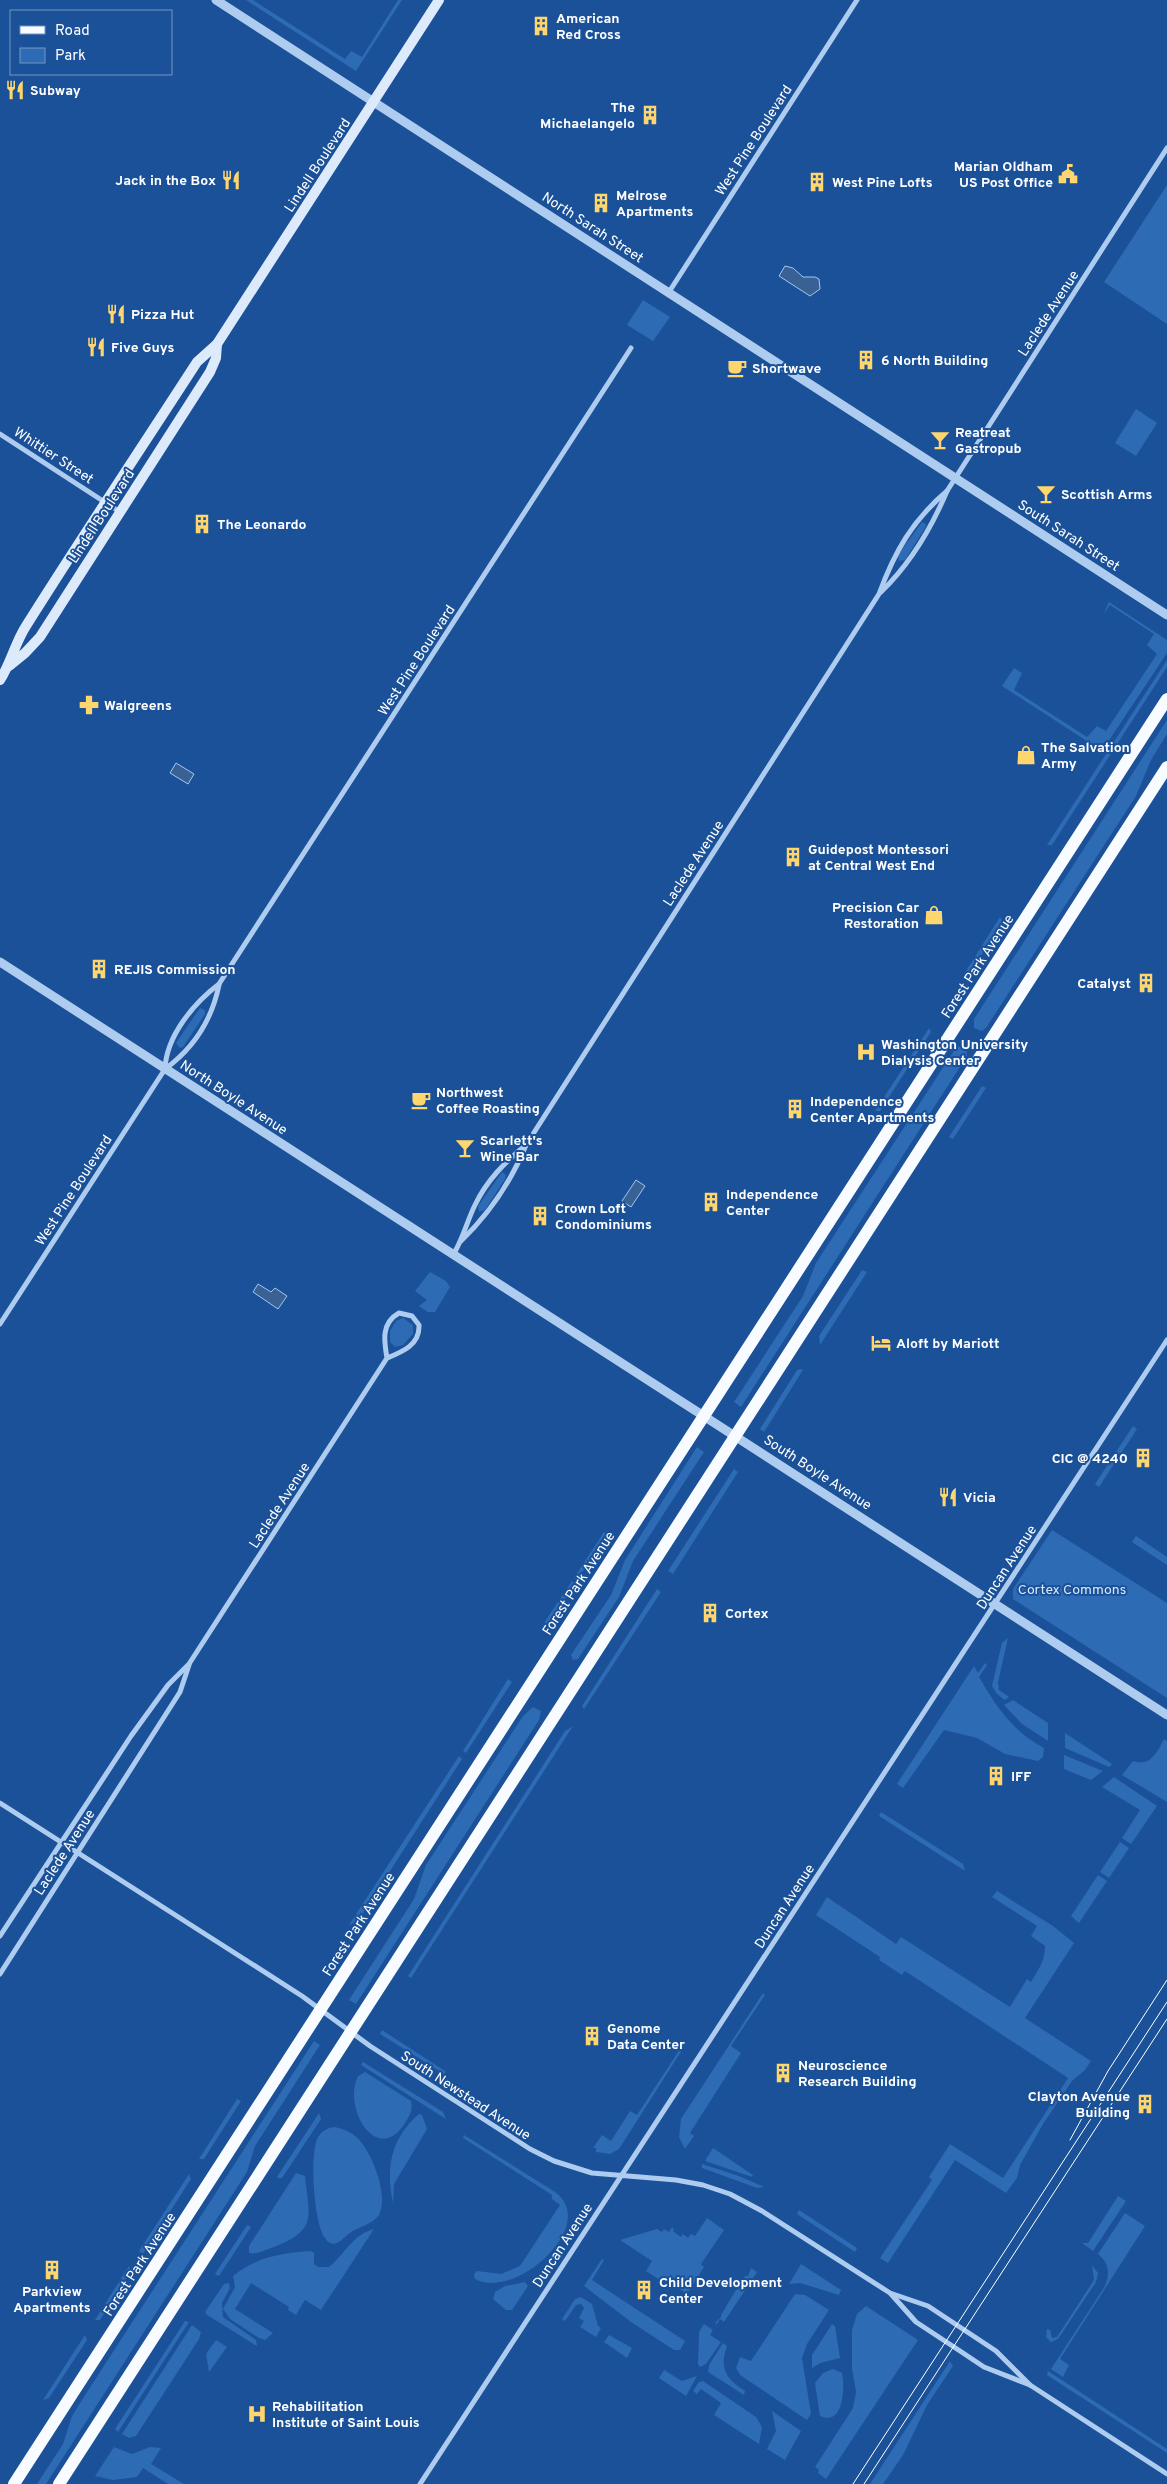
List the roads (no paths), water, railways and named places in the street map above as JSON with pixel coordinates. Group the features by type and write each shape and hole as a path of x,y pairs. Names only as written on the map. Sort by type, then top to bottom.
{"main road":[{"name":"Lindell Boulevard","path":"0,680 8,667 21,634 106,502 197,362 217,344 439,0"},
{"name":"Lindell Boulevard","path":"8,667 40,637 210,372 216,358 217,344"},
{"name":"Forest Park Avenue","path":"14,2484 1167,699"},
{"path":"59,2484 1167,767"}],"street":[{"name":"North Sarah Street","path":"216,0 956,478"},
{"name":"West Pine Boulevard","path":"669,292 857,0"},
{"name":"Laclede Avenue","path":"453,1255 462,1241 494,1204 517,1167 526,1145 879,594 908,563 930,528 947,491 1167,148"},
{"name":"West Pine Boulevard","path":"165,1069 188,1051 210,1016 220,984 631,348"},
{"name":"Whittier Street","path":"0,434 120,512"},
{"name":"South Sarah Street","path":"956,478 1167,615"},
{"name":"Laclede Avenue","path":"879,594 894,554 917,520 947,491"},
{"name":"North Boyle Avenue","path":"0,962 453,1255"},
{"name":"West Pine Boulevard","path":"0,1324 165,1069 172,1041 195,1005 220,984"},
{"name":"Laclede Avenue","path":"462,1241 476,1203 496,1172 526,1145"},
{"name":"South Boyle Avenue","path":"453,1255 1167,1715"},
{"path":"399,1314 412,1316 419,1325 417,1338 406,1350 387,1358 384,1335 388,1323 399,1314"},
{"name":"Duncan Avenue","path":"420,2484 1167,1340"},
{"name":"Laclede Avenue","path":"0,1936 143,1719 168,1685 189,1664 387,1358"},
{"name":"Laclede Avenue","path":"0,1974 180,1692 189,1664"},
{"name":"South Newstead Avenue","path":"0,1803 321,2010 350,2033 542,2156 586,2171 693,2182 730,2194 762,2211 890,2293 916,2322 984,2367 1030,2385 1167,2474"},
{"name":"South Newstead Avenue","path":"890,2293 914,2300 934,2310 996,2351 1030,2385"}],"tram line":[{"path":"1070,2140 1108,2071 1167,1980"},
{"path":"853,2484 1167,2002"},
{"path":"864,2484 1167,2019"}],"place":[{"name":"American Red Cross","path":"541,26"},
{"name":"Subway","path":"15,90"},
{"name":"The Michaelangelo","path":"650,115"},
{"name":"Marian Oldham US Post Office","path":"1068,174"},
{"name":"Jack in the Box","path":"231,180"},
{"name":"West Pine Lofts","path":"817,182"},
{"name":"Melrose Apartments","path":"601,203"},
{"name":"Pizza Hut","path":"116,314"},
{"name":"Five Guys","path":"96,347"},
{"name":"6 North Building","path":"866,360"},
{"name":"Shortwave","path":"737,368"},
{"name":"Reatreat Gastropub","path":"940,440"},
{"name":"Scottish Arms","path":"1046,494"},
{"name":"The Leonardo","path":"202,524"},
{"name":"Walgreens","path":"89,705"},
{"name":"The Salvation Army","path":"1026,755"},
{"name":"Guidepost Montessori at Central West End","path":"793,857"},
{"name":"Precision Car Restoration","path":"934,915"},
{"name":"REJIS Commission","path":"99,969"},
{"name":"Catalyst","path":"1146,983"},
{"name":"Washington University Dialysis Center","path":"866,1052"},
{"name":"Northwest Coffee Roasting","path":"421,1100"},
{"name":"Independence Center Apartments","path":"795,1109"},
{"name":"Scarlett's Wine Bar","path":"465,1148"},
{"name":"Independence Center","path":"711,1202"},
{"name":"Crown Loft Condominiums","path":"540,1216"},
{"name":"Aloft by Mariott","path":"881,1343"},
{"name":"CIC @ 4240","path":"1143,1458"},
{"name":"Vicia","path":"948,1497"},
{"name":"Cortex","path":"710,1613"},
{"name":"IFF","path":"996,1776"},
{"name":"Genome Data Center","path":"592,2036"},
{"name":"Neuroscience Research Building","path":"783,2073"},
{"name":"Clayton Avenue Building","path":"1145,2104"},
{"name":"Parkview Apartments","path":"52,2270"},
{"name":"Child Development Center","path":"644,2290"},
{"name":"Rehabilitation Institute of Saint Louis","path":"257,2414"}],"park label":[{"name":"Cortex Commons","path":"1072,1589"}]}
